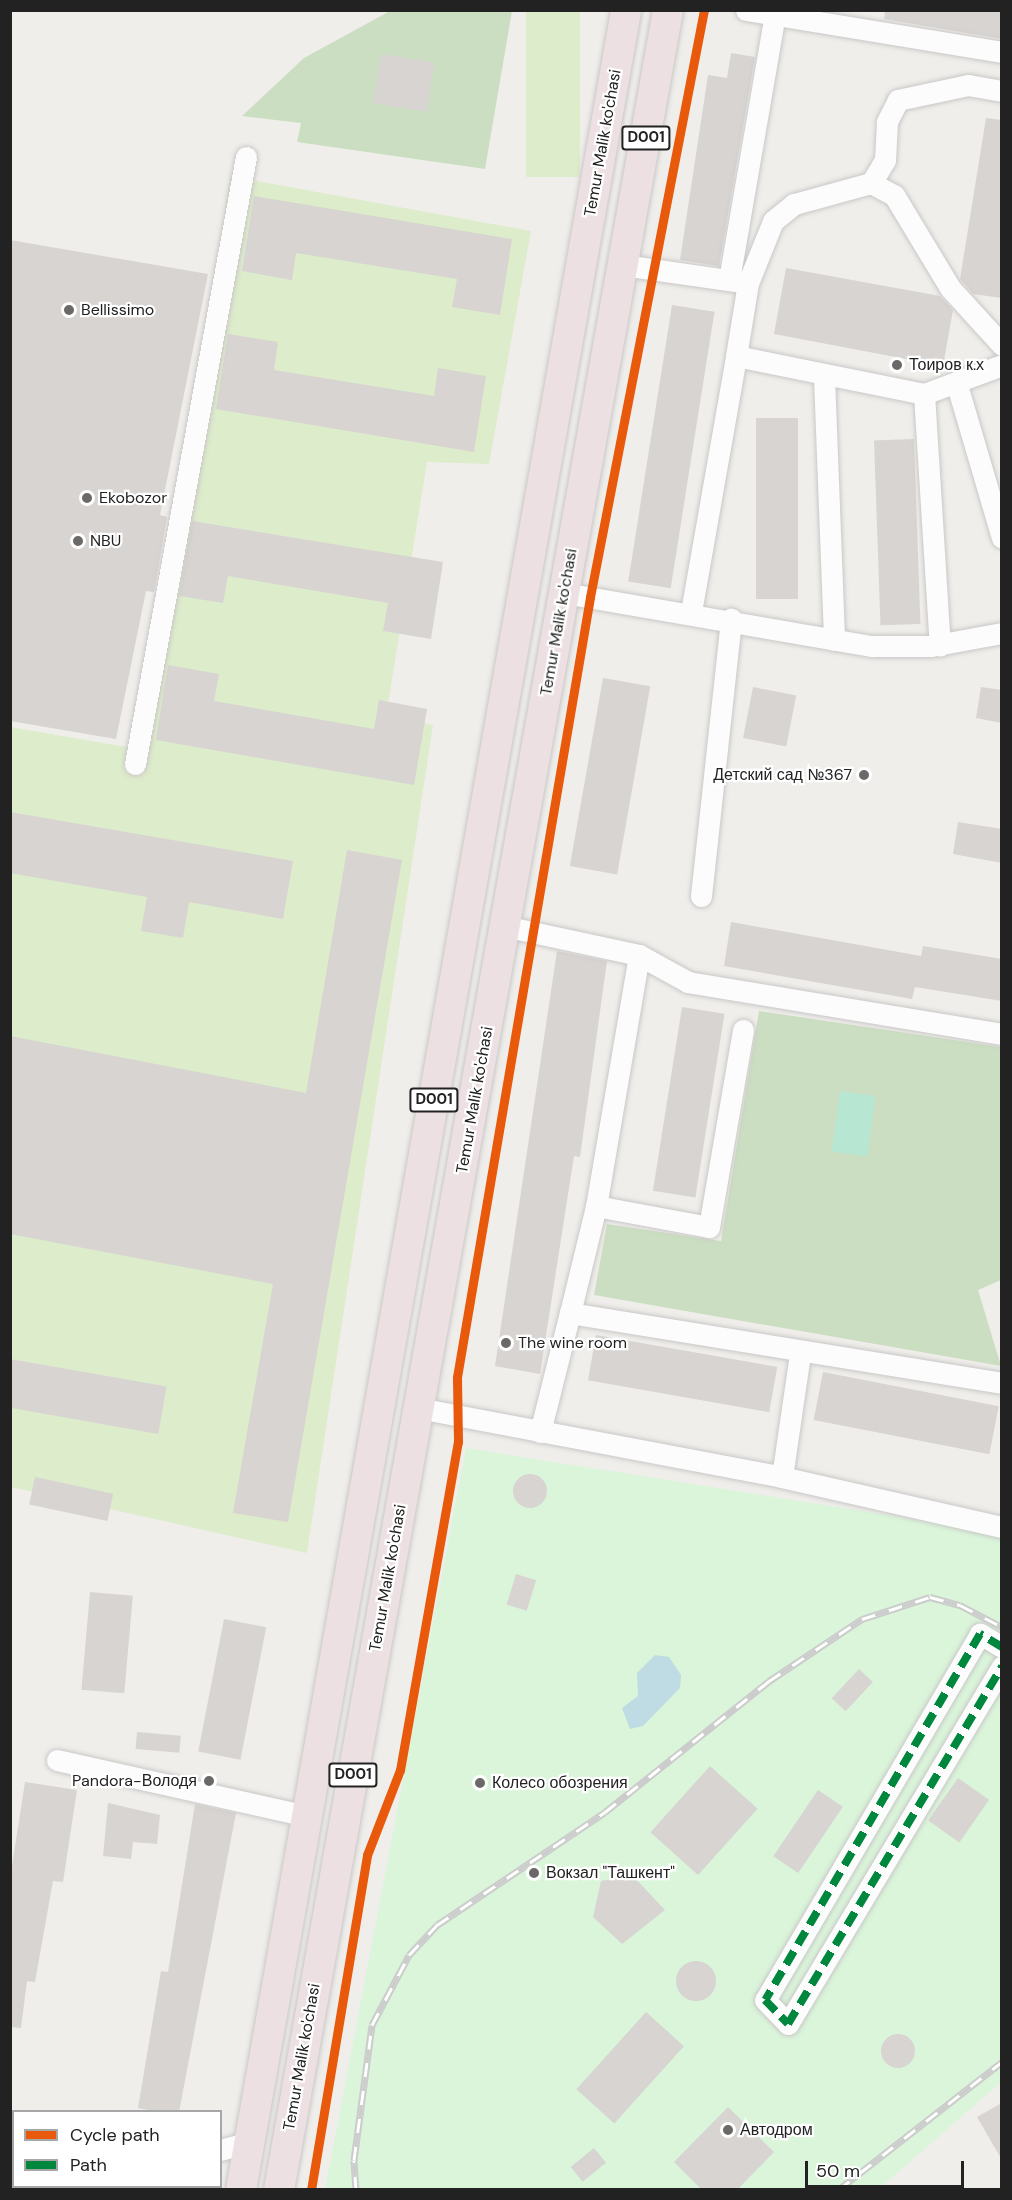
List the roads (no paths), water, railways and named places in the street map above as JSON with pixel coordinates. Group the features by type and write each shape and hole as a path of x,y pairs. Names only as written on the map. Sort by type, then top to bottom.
{"highway":[{"name":"Temur Malik ko'chasi","path":"241,2190 627,10"},
{"name":"Temur Malik ko'chasi","path":"279,2190 668,10"},
{"path":"439,1069 478,1078"},
{"path":"405,1263 444,1271"}],"street":[{"path":"746,10 1002,52"},
{"path":"691,612 736,356 739,282 775,15"},
{"path":"739,282 773,221 794,204 871,183 885,160 887,122 898,100 968,85 1002,92"},
{"path":"135,764 246,157"},
{"path":"871,183 899,201 950,288 1002,345"},
{"path":"623,265 739,282"},
{"path":"736,356 824,377 924,393 957,385 1002,365"},
{"path":"824,377 834,640"},
{"path":"957,385 1002,538"},
{"path":"924,393 940,645"},
{"path":"564,593 691,612 834,640 891,648 940,645 1002,633"},
{"path":"701,896 731,619"},
{"path":"504,926 639,955 688,982 1002,1034"},
{"path":"540,1432 596,1206 639,955"},
{"path":"596,1206 709,1227 743,1030"},
{"path":"570,1313 800,1353 1002,1383"},
{"path":"782,1477 800,1353"},
{"path":"418,1408 782,1477 1002,1527"},
{"path":"1002,1647 981,1634 765,2000 788,2024 1002,1666"},
{"path":"57,1760 307,1816"},
{"path":"222,2149 249,2142"}],"water":[{"path":"655,1655 669,1657 681,1675 680,1688 643,1726 630,1729 622,1708 638,1696 637,1673"}],"railway":[{"path":"356,2190 354,2160 372,2025 409,1955 437,1925 605,1812 769,1681 862,1619 930,1597 960,1605 1002,1627"},
{"path":"838,2190 1002,2062"}],"place":[{"name":"Bellissimo","path":"69,310"},
{"name":"Тоиров к.х","path":"897,365"},
{"name":"Ekobozor","path":"87,498"},
{"name":"NBU","path":"78,541"},
{"name":"Детский сад №367","path":"864,775"},
{"name":"The wine room","path":"506,1343"},
{"name":"Pandora-Володя","path":"209,1781"},
{"name":"Колесо обозрения","path":"480,1783"},
{"name":"Вокзал \"Ташкент\"","path":"534,1873"},
{"name":"Автодром","path":"728,2130"}]}
